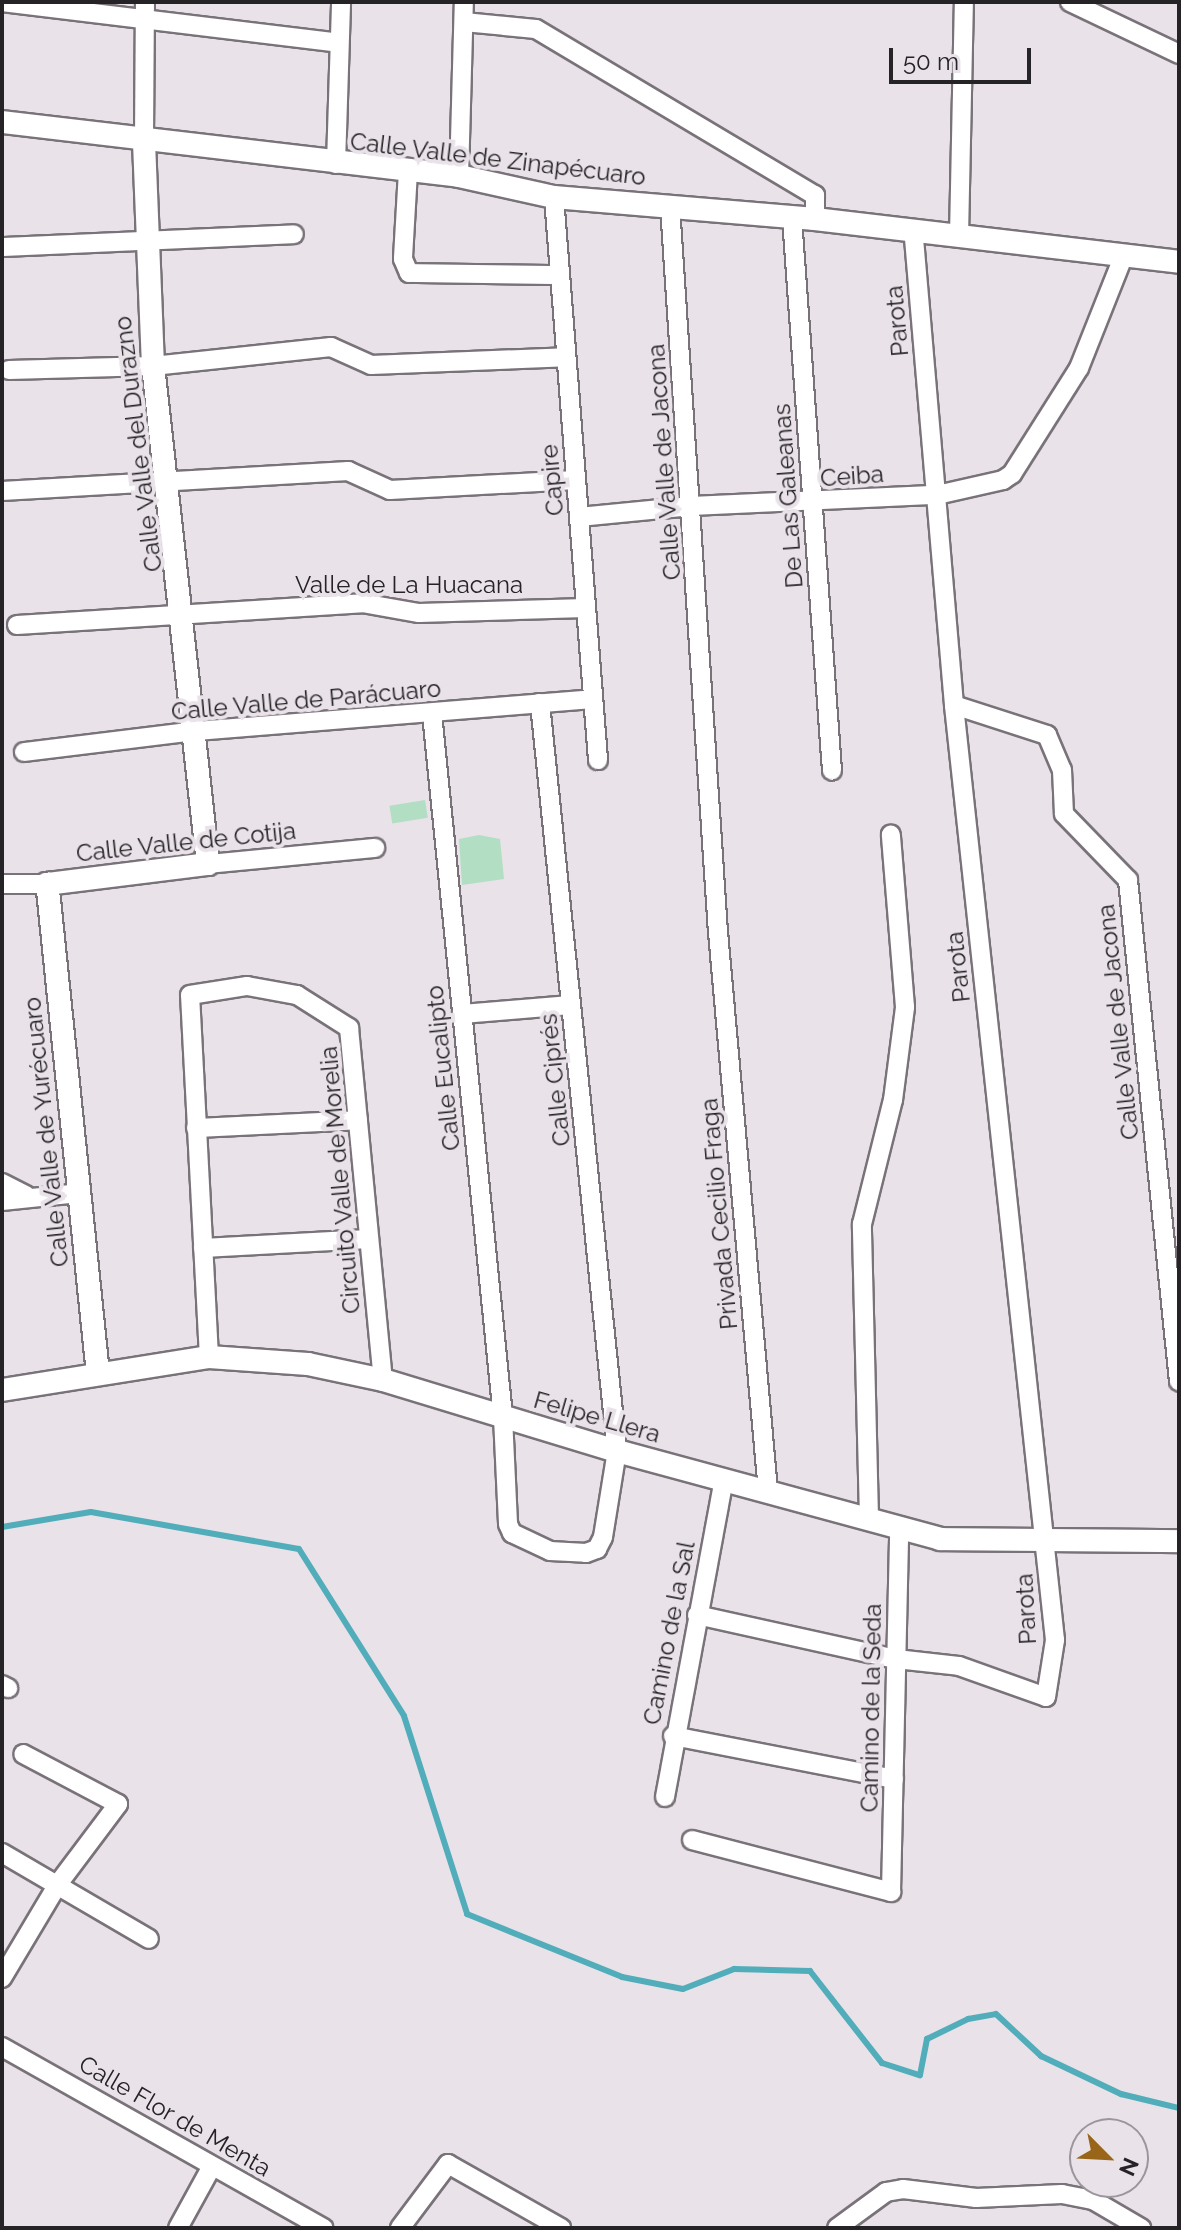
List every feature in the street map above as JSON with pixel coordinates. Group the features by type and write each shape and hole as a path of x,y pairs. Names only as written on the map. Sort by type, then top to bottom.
{"street":[{"path":"2,2 144,10 339,43"},
{"path":"336,164 341,2"},
{"path":"459,176 464,2"},
{"path":"959,236 964,2"},
{"path":"1070,2 1179,54"},
{"name":"Calle Valle del Durazno","path":"144,10 144,238 153,366 184,614 208,864"},
{"path":"464,22 536,29 815,195 815,219"},
{"name":"Calle Valle de Zinapécuaro","path":"2,122 336,164 459,176 554,197 815,219 1179,262"},
{"path":"408,171 403,259 409,273 560,275"},
{"name":"Capire","path":"554,197 598,760"},
{"name":"Calle Valle de Jacona","path":"670,206 718,932"},
{"name":"De Las Galeanas","path":"792,218 832,771"},
{"name":"Parota","path":"896,1659 959,1666 1046,1697 1055,1640 954,705 913,230"},
{"path":"2,247 144,238 294,234"},
{"name":"Ceiba","path":"579,517 691,506 813,503 937,495 1012,474 1079,368 1124,255"},
{"path":"9,370 153,366 331,347 371,365 566,357"},
{"path":"2,491 169,484 348,471 390,490 576,480"},
{"name":"Valle de La Huacana","path":"17,625 362,603 419,613 586,608"},
{"name":"Calle Valle de Parácuaro","path":"24,752 196,731 593,699"},
{"name":"Calle Ciprés","path":"503,1417 508,1524 512,1533 550,1551 597,1549 617,1451 540,703"},
{"name":"Calle Valle de Jacona","path":"954,705 1047,735 1062,770 1064,814 1128,880 1179,1381"},
{"name":"Calle Eucalipto","path":"432,714 503,1417"},
{"path":"869,1518 862,1224 893,1100 905,1007 891,835"},
{"name":"Calle Valle de Cotija","path":"2,884 47,884 375,848"},
{"name":"Calle Valle de Yurécuaro","path":"47,884 98,1374"},
{"name":"Privada Cecilio Fraga","path":"718,932 768,1491"},
{"name":"Circuito Valle de Morelia","path":"209,1357 190,995 247,986 297,995 349,1028 383,1380"},
{"path":"462,1014 571,1005"},
{"path":"196,1128 358,1120"},
{"path":"2,1183 26,1195"},
{"path":"2,1201 26,1195 79,1193"},
{"path":"203,1248 369,1239"},
{"name":"Felipe Llera","path":"2,1390 209,1357 308,1364 383,1380 617,1451 940,1539 1046,1543 1179,1541"},
{"name":"Camino de la Sal","path":"665,1797 673,1736 724,1479"},
{"name":"Camino de la Seda","path":"692,1840 891,1892 899,1526"},
{"path":"697,1615 896,1659"},
{"path":"673,1736 894,1779"},
{"path":"2,1978 58,1884 118,1804 23,1754"},
{"path":"2,1853 149,1939"},
{"name":"Calle Flor de Menta","path":"2,2047 211,2168 323,2228"},
{"path":"400,2228 448,2164 561,2228"},
{"path":"178,2228 211,2168"},
{"path":"837,2228 886,2192 903,2189 976,2198 1062,2194 1093,2200 1141,2228"}],"green space":[{"path":"425,800 428,818 392,823 389,806"},
{"path":"479,835 500,839 504,879 462,885 459,839"}],"waterway":[{"path":"2,1527 91,1512 299,1549 404,1716 467,1914 622,1977 683,1989 734,1969 810,1971 882,2063 920,2075 927,2039 968,2019 996,2014 1041,2056 1121,2094 1179,2108"}]}
